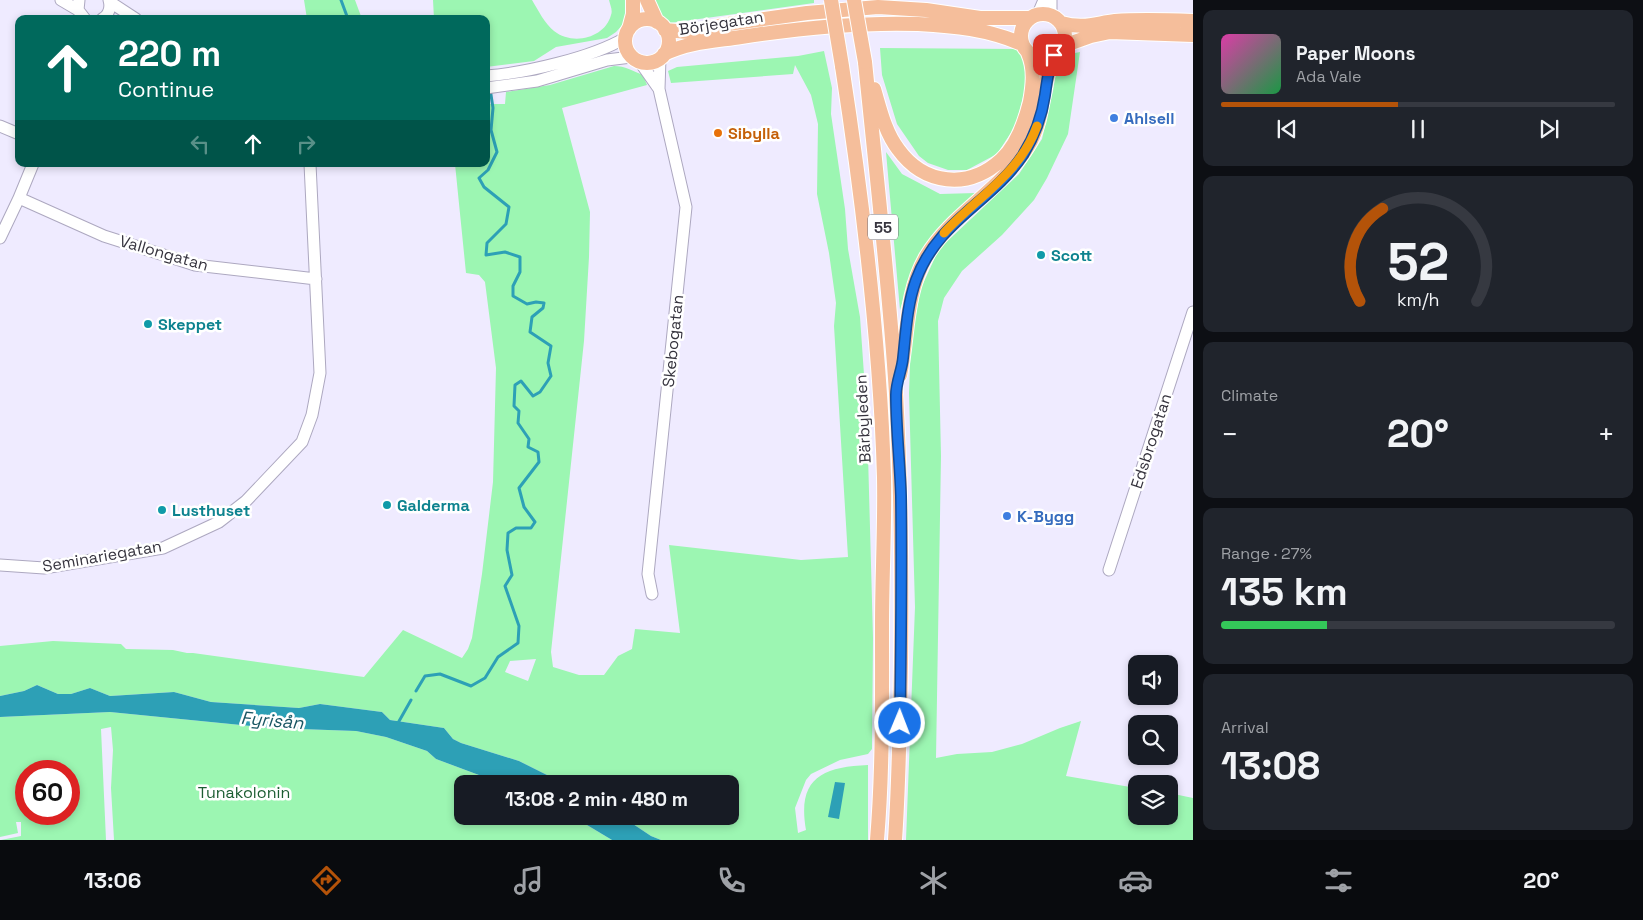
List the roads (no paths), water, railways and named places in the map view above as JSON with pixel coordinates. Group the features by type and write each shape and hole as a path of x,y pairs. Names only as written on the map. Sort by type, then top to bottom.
{"main road":[{"path":"633,0 633,14 625,46 635,59 651,63 662,56 668,42 647,0"},
{"name":"Bärbyleden","path":"831,0 859,182 879,380 884,478 882,763 877,840"},
{"name":"Bärbyleden","path":"854,0 865,62 885,245 896,392 902,572 900,761 895,840"},
{"name":"Börjegatan","path":"661,26 688,32 728,24 806,13 878,6 926,10 980,18 1045,18 1083,27 1115,22 1193,21"},
{"path":"865,62 886,127 898,150 912,165 931,176 947,180 960,179 980,174 1002,159 1010,150 1024,121 1031,96 1034,74 1032,62 1025,48 1022,29 1025,23 1045,18 1064,30 1065,38 1047,74 1041,114 1030,144 1022,157 1003,179 946,230 921,267 912,293 906,326 903,360 896,392"},
{"path":"627,33 633,24 644,20 661,26"},
{"name":"Börjegatan","path":"662,56 684,45 809,28 879,23 979,29 1025,48"},
{"path":"1025,48 1041,58 1110,32 1193,35"}],"street":[{"path":"61,0 81,12"},
{"path":"1044,0 1045,18"},
{"path":"1045,18 1051,0"},
{"path":"109,1 109,15"},
{"path":"109,1 130,15"},
{"path":"490,86 603,48 627,33"},
{"name":"Skebogatan","path":"652,594 648,574 686,206 659,89 662,56"},
{"path":"490,77 502,81 537,81 607,60 635,59"},
{"name":"Skebogatan","path":"635,59 659,89"},
{"path":"0,126 15,132"},
{"path":"0,238 31,167"},
{"name":"Seminariegatan","path":"0,566 44,568 162,548 219,522 246,502 302,442 312,415 320,373 310,167"},
{"name":"Vallongatan","path":"19,198 104,236 195,265 316,279"},
{"name":"Edsbrogatan","path":"1109,570 1193,312"}],"water":[{"name":"Fyrisån","path":"37,685 58,694 71,694 90,688 110,696 174,692 211,702 299,708 320,704 382,712 390,720 444,728 453,739 461,743 519,761 547,775 479,775 436,759 427,751 386,737 356,731 272,728 110,712 0,717 0,696 24,691"},
{"path":"835,782 845,783 839,819 828,817"},
{"path":"587,825 634,825 661,840 612,840"}],"waterway":[{"path":"341,0 347,15"},
{"path":"490,88 493,108 491,130 497,152 490,166"},
{"path":"416,691 425,676 440,674 471,686 485,678 498,657 518,643 519,626 505,586 512,575 507,550 508,533 516,528 531,528 535,522 524,507 519,488 539,462 538,452 528,447 529,439 518,423 519,411 514,406 515,385 521,381 533,396 540,392 551,376 548,363 551,346 530,332 532,317 543,308 544,303 527,304 513,296 513,286 520,272 520,257 505,252 486,255 487,243 506,224 509,207 484,187 479,178 490,167"},
{"path":"398,723 411,700"}],"place":[{"name":"Ahlsell","path":"1114,118"},
{"name":"Sibylla","path":"718,133"},
{"name":"Scott","path":"1041,255"},
{"name":"Skeppet","path":"148,324"},
{"name":"Galderma","path":"387,505"},
{"name":"Lusthuset","path":"162,510"},
{"name":"K-Bygg","path":"1007,516"}],"park label":[{"name":"Tunakolonin","path":"244,792"}]}
